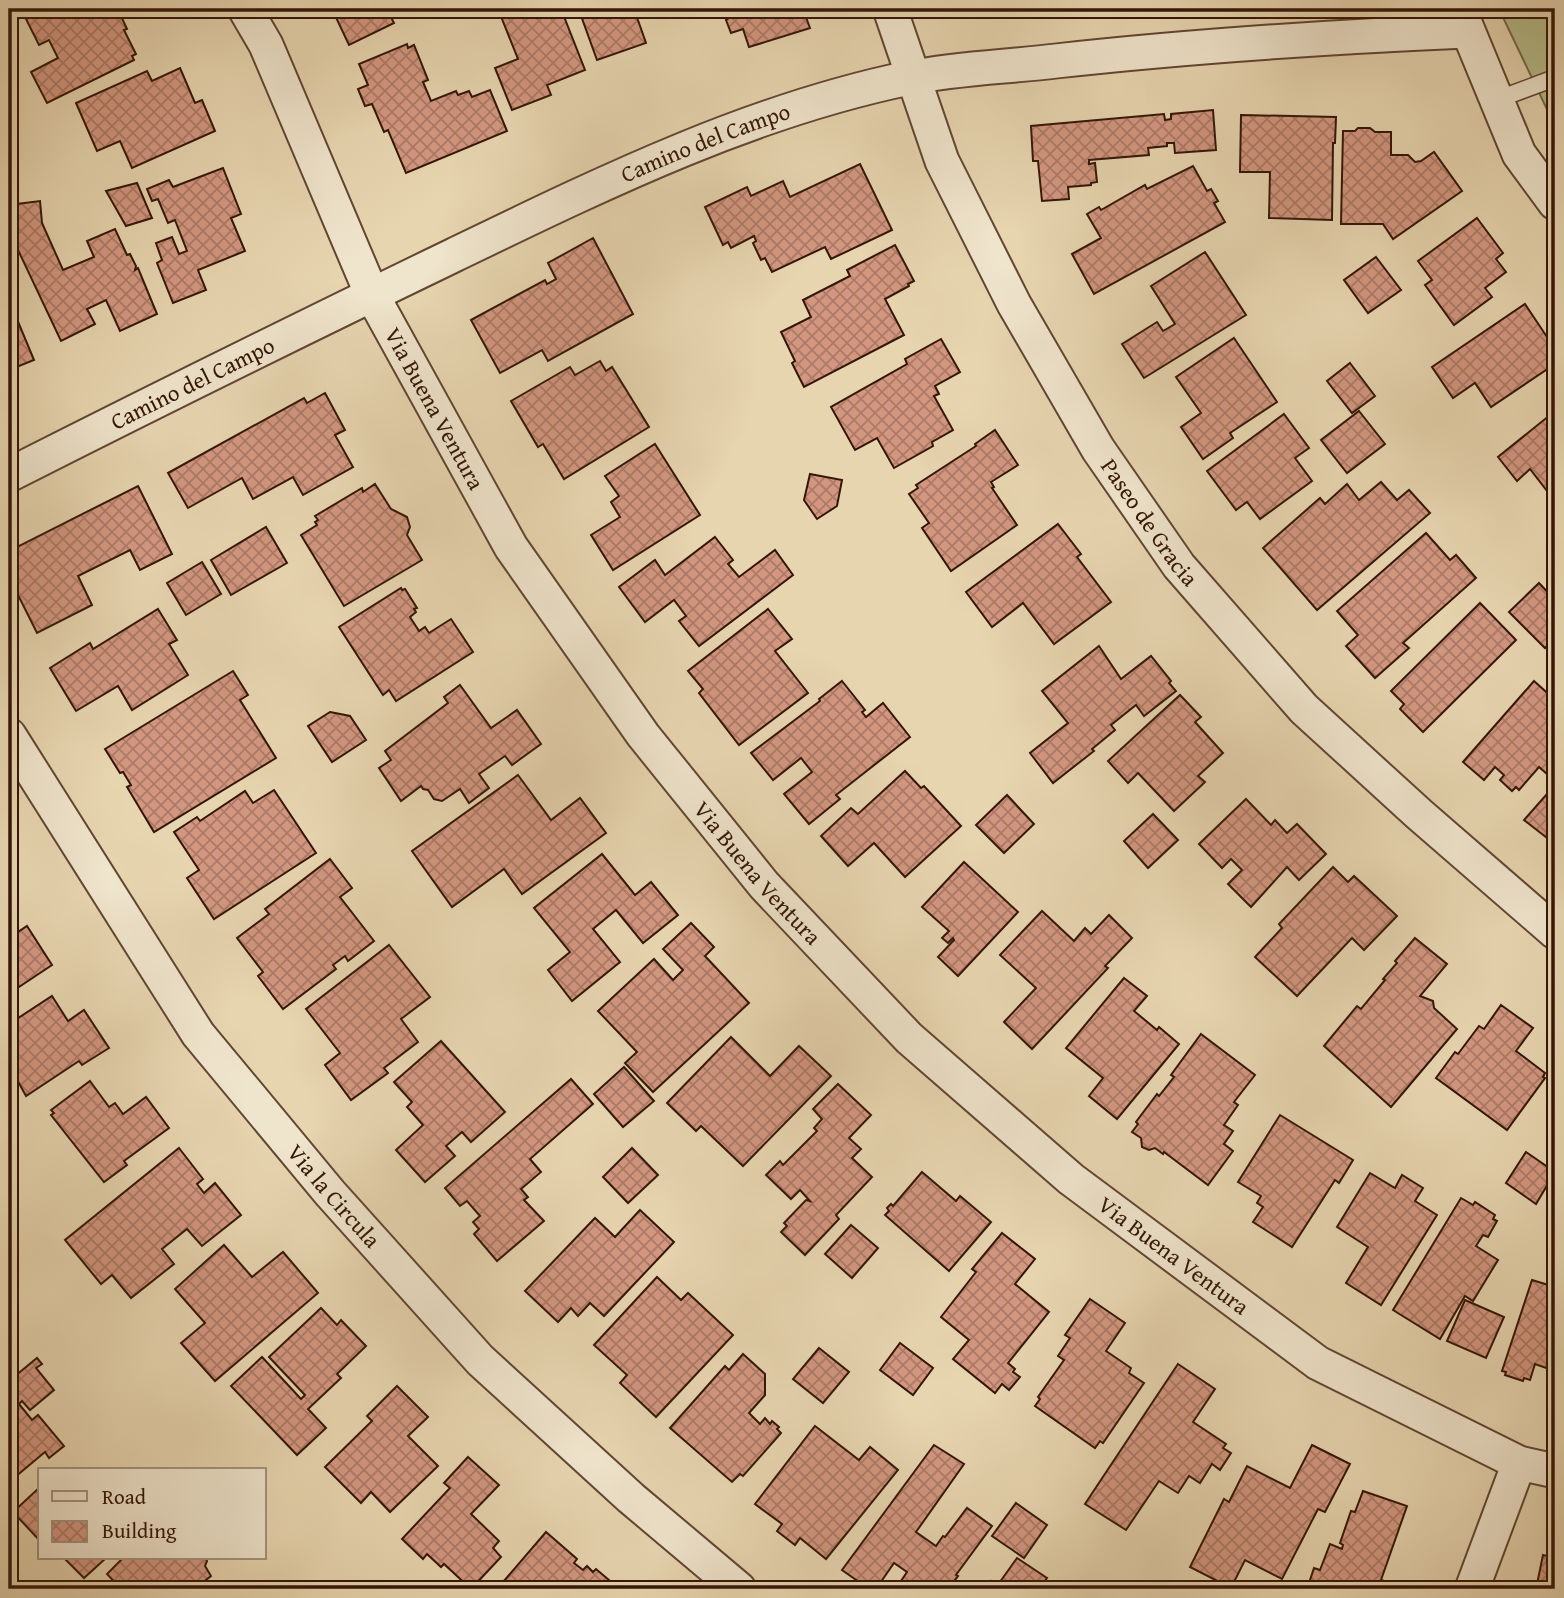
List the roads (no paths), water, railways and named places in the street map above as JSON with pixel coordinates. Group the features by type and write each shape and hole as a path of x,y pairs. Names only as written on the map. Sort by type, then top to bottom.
{"street":[{"name":"Via Buena Ventura","path":"246,9 265,45 372,295 511,547 643,735 764,885 909,1038 1071,1179 1318,1363 1519,1463 1555,1471"},
{"name":"Paseo de Gracia","path":"890,9 942,161 1014,304 1098,449 1179,566 1304,709 1419,814 1555,932"},
{"name":"Camino del Campo","path":"9,475 592,189 734,129 846,94 912,78 1462,20"},
{"path":"1462,20 1519,154 1555,203"},
{"name":"Via la Circula","path":"9,735 198,1034 330,1193 480,1360 631,1498 739,1589"},
{"path":"1472,1589 1519,1463"}],"lane":[{"path":"1496,100 1555,79"}]}
